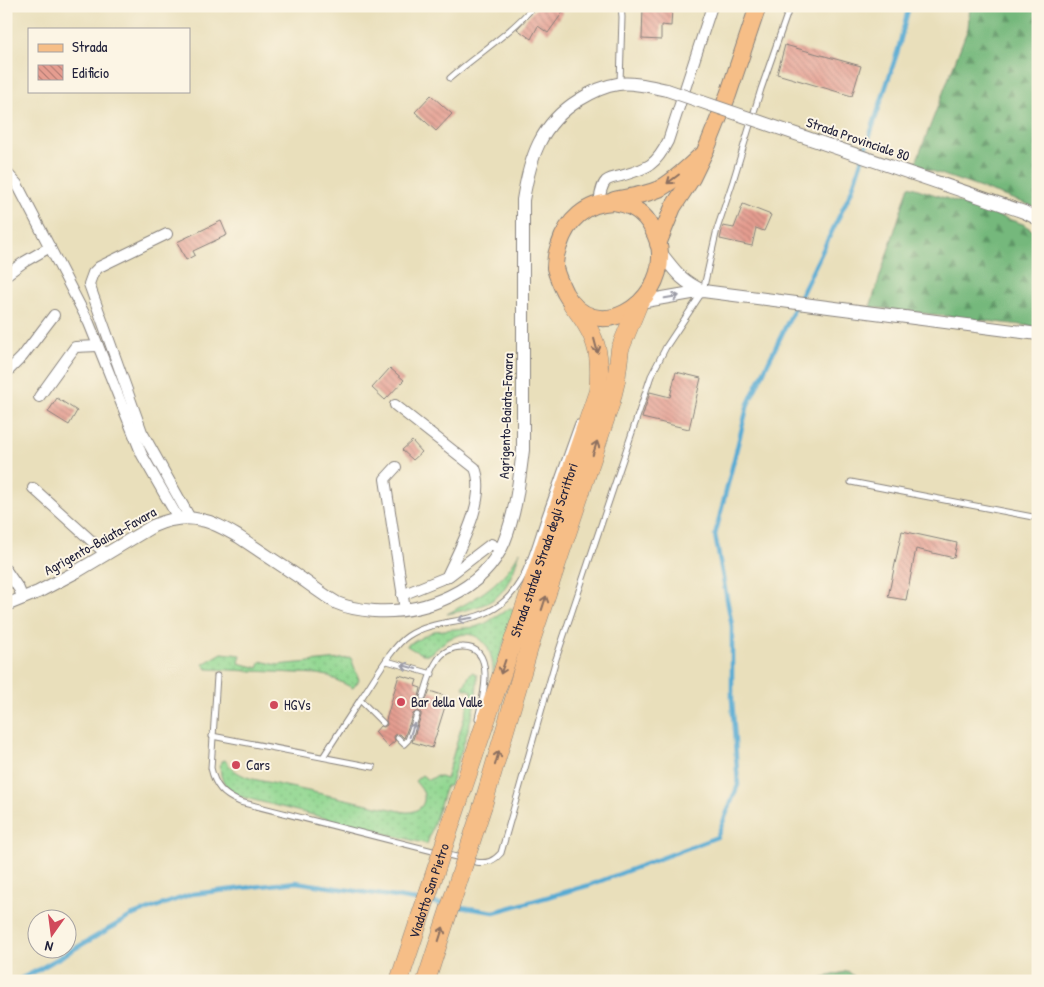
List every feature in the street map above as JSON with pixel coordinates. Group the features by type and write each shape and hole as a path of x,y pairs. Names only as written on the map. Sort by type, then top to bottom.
{"highway":[{"name":"Strada statale Strada degli Scrittori","path":"483,805 532,638 611,402 620,350 639,303"},
{"name":"Strada statale Strada degli Scrittori","path":"458,800 593,398 600,369 597,345 586,322 572,304"},
{"name":"Viadotto San Pietro","path":"399,981 458,800"},
{"name":"Viadotto San Pietro","path":"426,981 483,805"}],"main road":[{"path":"708,145 674,180 660,189 602,202 585,209 571,221 564,230 557,250 555,268 564,292 572,304 590,316 604,318 618,316 639,303 656,280 659,271 659,248 674,206 692,178 708,145 728,95 758,6"},
{"path":"602,202 620,203 640,212 650,224 659,248"}],"street":[{"path":"602,202 602,187 607,180 647,168 664,149 712,6"},
{"name":"Agrigento-Baiata-Favara","path":"6,605 38,592 165,520 184,518 203,520 231,533 336,602 352,608 405,610 425,606 455,593 482,574 500,549 506,535 518,489 523,450 523,200 527,172 537,146 552,120 585,95 611,85 620,84 668,90"},
{"name":"Strada Provinciale 80","path":"668,90 1038,218"},
{"path":"6,172 18,184 89,322 142,455 184,518"},
{"path":"167,234 99,267 93,273 89,284 142,432 184,518"},
{"path":"6,275 50,247"},
{"path":"659,248 677,275 703,291"},
{"path":"639,303 703,291 1038,334"},
{"path":"6,373 22,357 54,315"},
{"path":"39,397 75,347 98,346"},
{"path":"394,405 475,468 478,475 479,483 476,503 466,533 446,578"},
{"path":"396,467 385,479 405,610"},
{"path":"33,488 106,554"},
{"path":"402,595 446,578 491,544 500,549"},
{"path":"6,570 19,589 22,599"}],"lane":[{"path":"450,78 520,22 534,6"},
{"path":"620,6 622,17 620,84"},
{"path":"217,676 211,768 214,780 220,790 235,800 476,862 490,862 501,853 556,659 651,376 666,347 703,291 717,228 761,89 790,6"},
{"path":"323,757 399,644 418,630 436,624 473,618 490,612 503,603 513,592 527,566 579,420"},
{"path":"851,482 1038,518"},
{"path":"423,697 436,662 442,654 455,647 467,647 479,653 483,659 485,675 483,700 476,727"},
{"path":"387,661 432,674"},
{"path":"360,700 383,723"},
{"path":"398,738 404,744 408,740 417,715"},
{"path":"212,736 372,767"},
{"path":"458,800 474,736"}],"green space":[{"path":"970,6 1038,6 1038,208 915,165 968,28"},
{"path":"909,186 1023,224 1038,234 1038,327 870,307"},
{"path":"520,551 509,580 496,597 488,603 477,607 447,614 489,588 506,572"},
{"path":"510,608 516,610 493,674 493,664 488,648 483,641 470,634 451,638 429,654 420,653 407,646 434,631 475,627 486,623"},
{"path":"222,653 241,655 239,663 258,668 261,661 277,665 351,658 359,680 353,688 328,676 318,674 207,669 203,664"},
{"path":"473,672 477,675 477,688 468,731 450,786 446,786 427,844 238,796 229,790 223,782 220,767 221,761 225,760 237,772 253,779 405,812 416,810 422,806 424,795 415,781 422,775 428,780 437,776 446,779 472,691 463,688"},
{"path":"848,971 859,981 819,981 818,979"}],"building":[{"path":"538,6 555,6 563,12 548,33 538,26 531,39 517,29"},
{"path":"643,7 672,8 671,26 661,25 661,40 642,39"},
{"path":"785,45 861,66 852,96 777,74"},
{"path":"431,95 452,114 436,131 415,112"},
{"path":"743,204 771,215 764,231 756,228 752,246 720,239 723,226 734,228"},
{"path":"221,221 227,235 193,251 195,255 186,260 177,242"},
{"path":"390,368 404,380 385,400 372,388"},
{"path":"676,372 701,378 689,429 642,418 650,392 670,397"},
{"path":"57,398 77,411 69,425 48,412"},
{"path":"412,441 422,452 413,460 402,450"},
{"path":"902,531 957,543 954,558 916,549 906,600 888,597"},
{"path":"399,675 417,680 415,686 421,688 419,697 421,701 426,700 430,691 448,697 432,748 412,742 421,716 421,713 418,711 413,714 404,738 400,734 395,735 395,741 388,747 375,732 380,726 384,727 387,725 386,720"}],"waterway":[{"path":"454,906 494,912 590,885 717,837 738,785 732,699 732,626 715,535 748,404 851,192 898,50 909,6"},
{"path":"16,981 133,915 192,894 296,882 422,901"},
{"path":"429,902 446,905"}],"place":[{"name":"Bar della Valle","path":"401,702"},
{"name":"HGVs","path":"274,705"},
{"name":"Cars","path":"236,765"}]}
